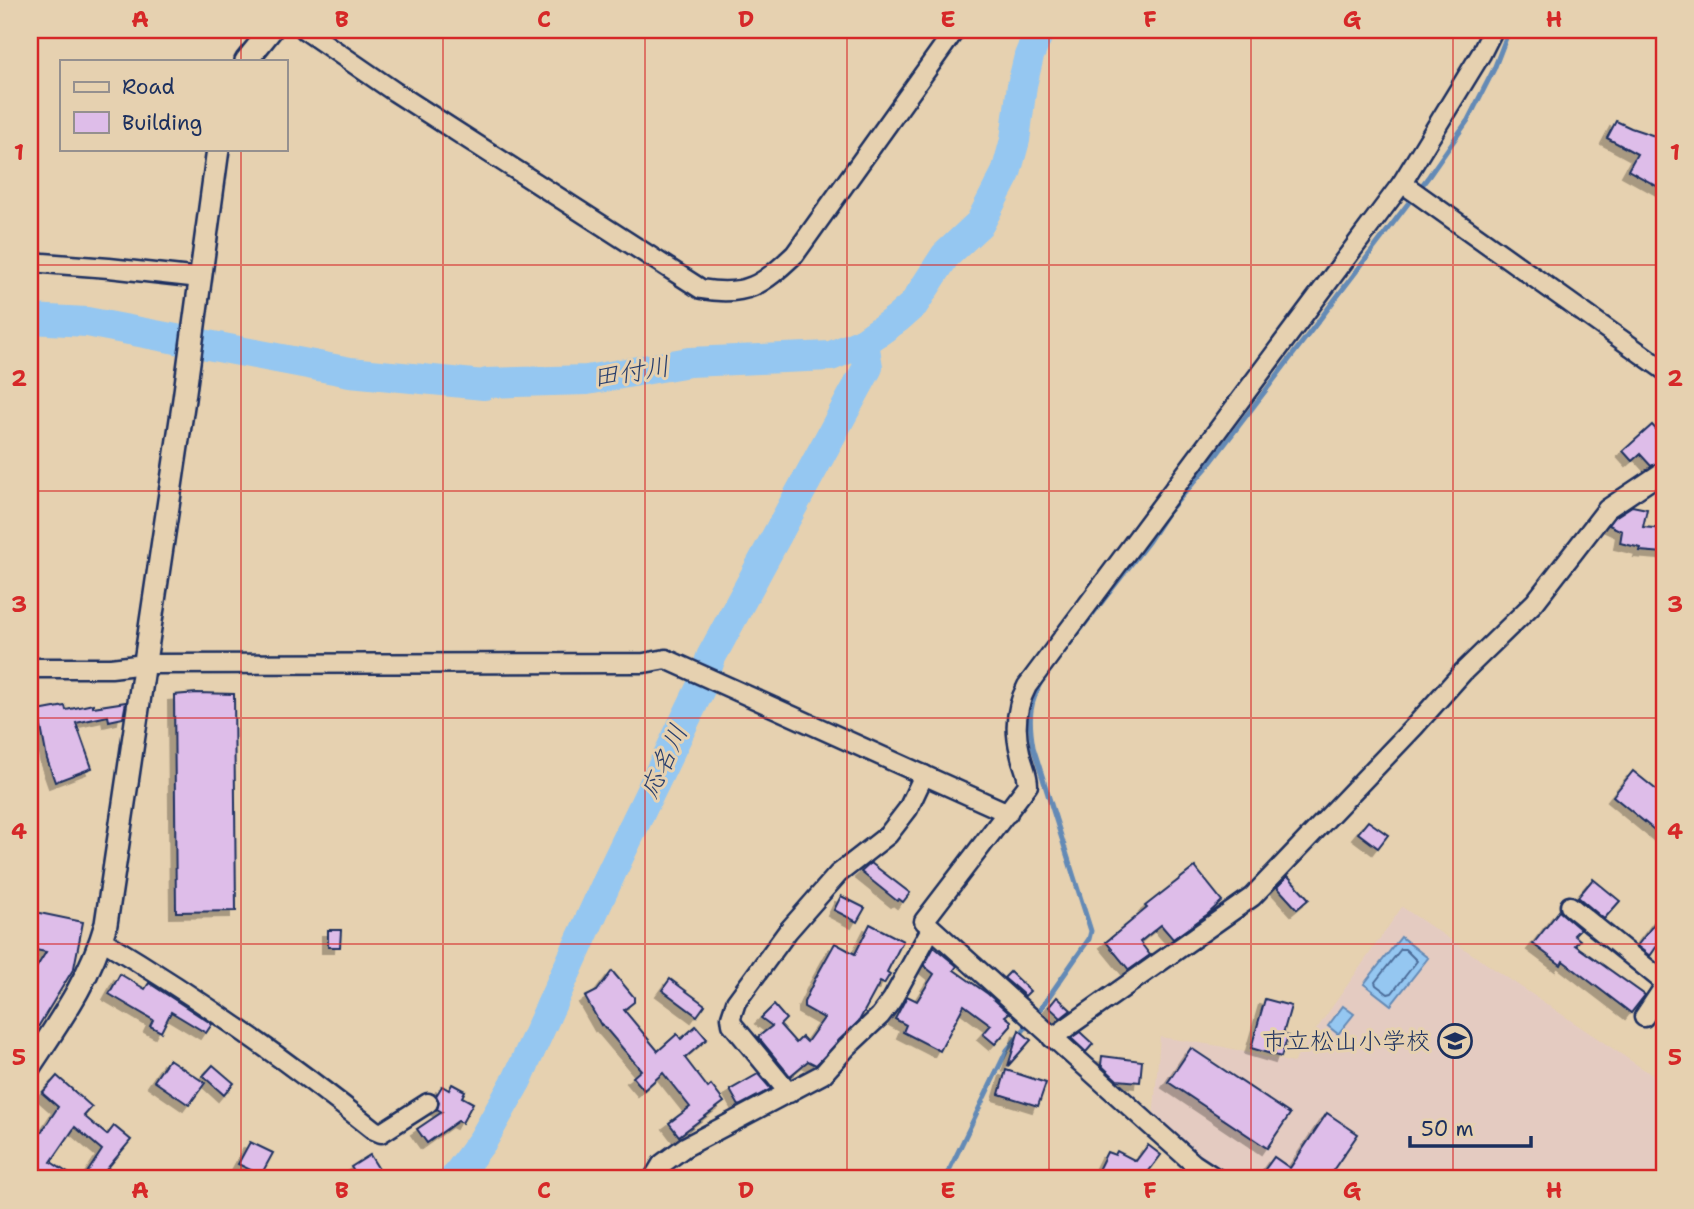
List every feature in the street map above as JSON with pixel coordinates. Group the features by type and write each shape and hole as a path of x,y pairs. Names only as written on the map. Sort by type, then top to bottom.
{"street":[{"path":"247,60 271,30"},
{"path":"305,30 395,92 701,289 738,292 771,276 795,254 955,30"},
{"path":"1217,1179 1194,1164 924,921 1028,785 1016,730 1021,697 1027,686 1402,183 1493,30"},
{"path":"30,1066 80,990 102,940 106,924 127,796 218,150"},
{"path":"1402,183 1664,370"},
{"path":"30,262 200,278"},
{"path":"1052,1038 1252,898 1414,727 1463,671 1535,602 1607,509 1664,471"},
{"path":"30,668 111,668 145,664 644,663 666,659 1008,813"},
{"path":"789,1093 732,1024 731,1017 736,1002 814,898 838,874 888,835 908,809 924,775"},
{"path":"1570,906 1664,982"},
{"path":"653,1179 662,1164 685,1147 823,1074 880,1016 892,1000 931,929"},
{"path":"102,940 175,983 254,1038 374,1130 381,1133 428,1103"},
{"path":"1644,1017 1664,987"}],"shaded area":[{"name":"市立松山小学校","path":"1402,907 1664,1083 1664,1179 1230,1179 1186,1151 1153,1120 1160,1037 1219,1046 1293,1063"}],"water":[{"path":"1401,937 1428,958 1391,1005 1364,984"},
{"path":"1343,1006 1354,1014 1338,1034 1328,1026"}],"building":[{"path":"1616,121 1664,139 1664,190 1628,170 1637,154 1607,138"},
{"path":"1652,425 1664,438 1664,460 1651,466 1640,454 1632,461 1623,451"},
{"path":"1632,506 1647,509 1643,527 1664,529 1664,553 1640,551 1641,548 1620,543 1622,531 1609,525 1615,517"},
{"path":"234,694 236,911 176,912 174,695"},
{"path":"126,702 123,718 109,721 108,716 76,723 92,768 55,782 47,759 38,711 65,706 66,710 93,704 93,707"},
{"path":"1633,771 1664,796 1664,838 1613,796"},
{"path":"1368,821 1388,835 1378,848 1358,833"},
{"path":"871,863 910,893 903,902 899,899 897,901 861,872"},
{"path":"1195,867 1222,901 1173,939 1161,925 1140,942 1150,955 1129,970 1106,942 1147,908 1145,906"},
{"path":"1288,876 1309,899 1297,909 1277,887"},
{"path":"1593,879 1620,901 1604,919 1578,897"},
{"path":"841,896 865,908 857,922 834,910"},
{"path":"30,911 83,922 74,968 30,1040 30,978 46,952 30,949"},
{"path":"1559,911 1580,929 1574,935 1580,940 1575,945 1645,995 1631,1013 1563,961 1561,965 1533,944"},
{"path":"1664,911 1664,936 1650,956 1637,946"},
{"path":"870,924 903,941 887,972 890,974 884,984 880,982 859,1021 816,1065 808,1061 790,1076 758,1037 772,1026 761,1018 774,1005 786,1019 780,1025 796,1043 802,1037 807,1042 824,1018 804,1007 815,979 835,943 855,954"},
{"path":"328,930 341,930 340,947 328,947"},
{"path":"934,947 957,966 954,970 1009,1013 1005,1016 1011,1021 1011,1026 995,1044 983,1034 991,1025 964,1005 940,1051 903,1032 906,1025 895,1019 907,996 917,1001 934,974 924,966"},
{"path":"612,971 634,997 634,1002 624,1010 658,1051 677,1034 681,1039 696,1026 707,1039 685,1058 708,1088 711,1085 724,1102 679,1136 669,1123 690,1107 663,1073 644,1090 633,1077 641,1070 601,1025 585,997 597,991"},
{"path":"1010,972 1030,991 1025,996 1004,978"},
{"path":"120,974 145,989 149,983 212,1024 206,1033 171,1012 161,1032 150,1026 153,1020 109,994"},
{"path":"670,979 705,1005 697,1016 662,990"},
{"path":"1057,997 1071,1010 1061,1018 1049,1007"},
{"path":"1265,999 1291,1006 1283,1034 1288,1036 1281,1057 1251,1048"},
{"path":"1019,1030 1031,1040 1008,1066"},
{"path":"1080,1032 1093,1044 1086,1052 1071,1038"},
{"path":"1191,1048 1290,1114 1267,1148 1168,1082"},
{"path":"1102,1056 1142,1061 1140,1082 1117,1080 1101,1065"},
{"path":"169,1059 205,1083 189,1105 154,1081"},
{"path":"213,1065 234,1083 224,1095 203,1076"},
{"path":"1006,1070 1046,1083 1038,1106 999,1094"},
{"path":"758,1074 771,1089 739,1106 730,1090"},
{"path":"57,1076 92,1107 84,1116 107,1135 114,1126 131,1140 106,1170 120,1179 83,1179 102,1150 75,1127 51,1162 77,1179 51,1179 30,1165 30,1134 37,1139 58,1107 42,1093"},
{"path":"452,1084 465,1091 462,1097 473,1103 462,1123 458,1121 427,1143 417,1129 442,1112 437,1109 439,1102 436,1096 442,1086 449,1090"},
{"path":"1327,1113 1358,1134 1327,1179 1258,1179 1274,1157 1290,1168"},
{"path":"250,1142 273,1153 261,1175 238,1164"},
{"path":"1148,1145 1161,1155 1149,1171 1163,1179 1117,1179 1098,1170 1107,1152 1115,1155 1117,1151 1136,1161"},
{"path":"370,1155 385,1179 359,1179 351,1167"}],"waterway":[{"name":"田付川","path":"30,319 87,322 350,372 484,385 587,380 689,362 831,356 864,342 914,304 945,256 980,223 1006,173 1015,140 1022,85 1029,56 1040,30"},
{"path":"1061,655 1149,541 1168,512 1208,466 1429,176 1468,120 1494,69 1509,30"},
{"name":"応名川","path":"454,1179 483,1140 517,1080 612,871 701,687 711,657 868,367 864,342"},
{"path":"945,1179 1007,1050 1036,1015 1089,939 1091,931 1033,747 1031,711 1035,694 1044,676"}],"place":[{"name":"市立松山小学校","path":"1455,1041"}]}
